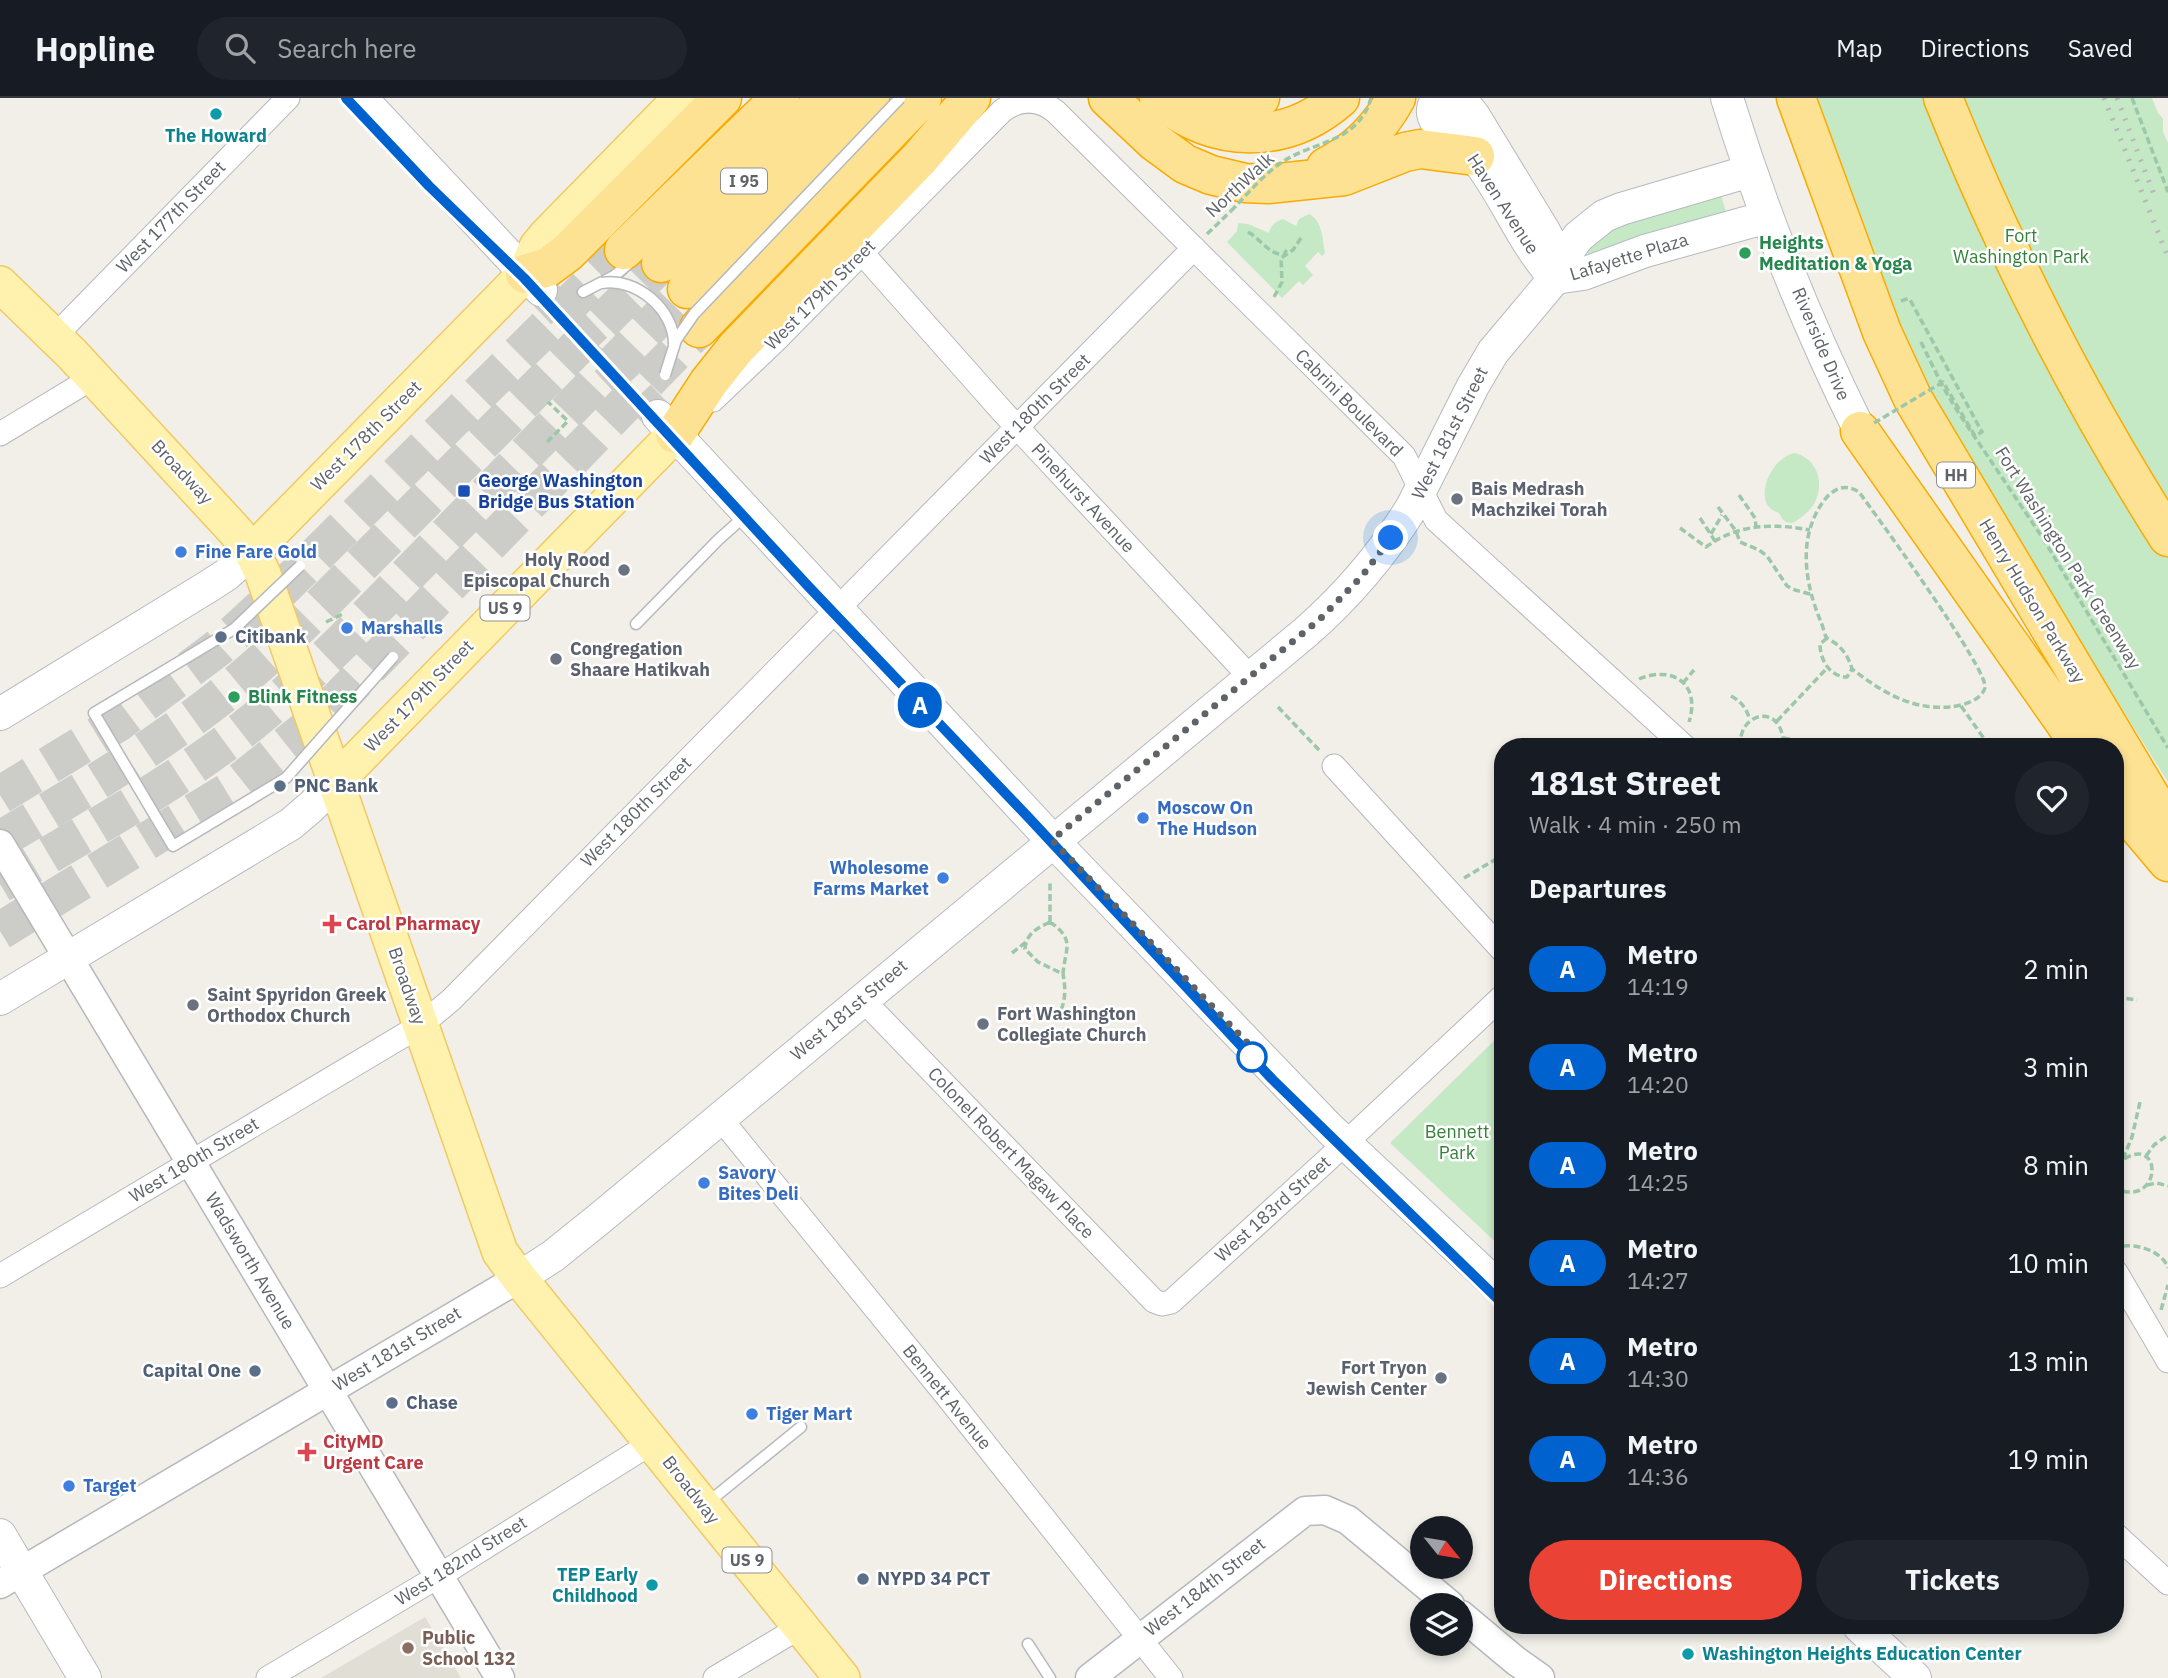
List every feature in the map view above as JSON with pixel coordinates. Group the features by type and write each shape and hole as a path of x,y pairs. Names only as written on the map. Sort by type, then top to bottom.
{"highway":[{"path":"533,282 593,228 722,98"},
{"path":"654,263 760,98"},
{"name":"I 95","path":"654,263 780,98"},
{"name":"I 95","path":"654,263 827,98"},
{"name":"I 95","path":"654,263 757,219 870,98"},
{"path":"686,338 922,98"},
{"path":"802,221 885,161 957,98"},
{"name":"US 9","path":"666,426 760,321 920,158 971,98"},
{"path":"1108,98 1165,150 1202,172 1245,183 1268,184 1344,176 1405,152 1420,149 1475,156"},
{"path":"1159,98 1184,116 1201,124 1241,133 1279,131 1327,108"},
{"path":"1181,98 1203,103 1223,103 1260,98"},
{"path":"1295,180 1320,171 1362,144 1378,127 1396,98"},
{"name":"Henry Hudson Parkway","path":"1796,98 1882,332 1913,399 2115,738"},
{"path":"1943,98 2031,298 2099,426 2168,537"},
{"path":"1867,427 2076,738"},
{"name":"Henry Hudson Parkway","path":"2124,752 2168,826"},
{"path":"2124,807 2168,862"}],"main road":[{"path":"361,98 533,282"},
{"name":"West 178th Street","path":"0,714 226,575 533,282 537,247 681,98"},
{"name":"Haven Avenue","path":"1438,98 1432,107 1434,121 1475,156 1534,251 1555,278"},
{"name":"Haven Avenue","path":"1453,98 1474,116 1544,231 1554,251 1555,278"},
{"name":"Riverside Drive","path":"1727,98 1767,216 1827,361 1867,427"},
{"name":"Lafayette Plaza","path":"1555,278 1570,247 1586,229 1605,216 1620,209 1750,171"},
{"name":"Lafayette Plaza","path":"1555,278 1583,274 1644,251 1767,216"},
{"name":"West 181st Street","path":"519,1278 553,1256 1320,619 1362,576 1391,538 1421,489 1486,363 1510,329 1555,278"},
{"name":"Broadway","path":"0,284 94,377 236,532 251,552 263,574 500,1252 842,1678"},
{"path":"666,426 1052,840 1345,1144 1494,1283"},
{"name":"West 179th Street","path":"0,999 291,824 312,806 666,426"},
{"path":"0,1535 11,1578 85,1678"},
{"path":"1867,1634 1914,1678"}],"street":[{"name":"West 177th Street","path":"55,336 288,98"},
{"name":"Cabrini Boulevard","path":"1030,100 1041,102 1056,112 1404,456 1436,520 1686,737"},
{"name":"West 179th Street","path":"666,426 752,364 1002,111 1014,103 1030,100"},
{"name":"West 180th Street","path":"0,1276 421,1025 451,1000 1194,248"},
{"name":"Pinehurst Avenue","path":"862,253 1017,427 1250,677"},
{"path":"0,434 94,377"},
{"path":"1327,759 1494,941"},
{"name":"Wadsworth Avenue","path":"0,844 500,1678"},
{"name":"Colonel Robert Magaw Place","path":"862,999 1154,1301 1162,1304"},
{"name":"West 183rd Street","path":"1162,1304 1171,1302 1494,1004"},
{"name":"Bennett Avenue","path":"720,1118 937,1384 1171,1678"},
{"name":"West 181st Street","path":"11,1578 519,1278"},
{"path":"2124,1285 2166,1354"},
{"name":"West 182nd Street","path":"268,1678 439,1576 653,1442"},
{"name":"West 184th Street","path":"1090,1678 1300,1513 1310,1510 1325,1510 1356,1525 1436,1593"},
{"path":"2124,1542 2168,1583"},
{"path":"1473,1625 1540,1678"},
{"path":"715,1678 800,1627"}],"lane":[{"path":"686,338 679,333 694,314 900,98"},
{"path":"583,292 614,276 654,263"},
{"path":"602,283 614,282 639,291 654,302 671,325 674,336 686,338"},
{"path":"665,374 686,338"},
{"path":"636,624 748,513"},
{"path":"300,566 234,629 94,713 173,846 286,778 393,657"},
{"path":"704,1506 801,1427"},
{"path":"1028,1644 1050,1678"}],"path":[{"name":"NorthWalk","path":"1194,248 1277,166 1353,128 1362,118 1371,98"},
{"path":"2132,98 2168,191"},
{"path":"1248,232 1258,237 1269,251 1277,255 1293,250 1301,238"},
{"path":"1274,297 1282,282 1281,258 1288,247"},
{"path":"1867,427 1943,382 1975,436 1982,432 1909,298 1901,301"},
{"name":"Fort Washington Park Greenway","path":"1942,385 2044,540 2168,748"},
{"path":"547,442 568,421 548,402"},
{"path":"1852,488 1859,492 1965,645 1981,672 1985,688 1976,699 1961,706 1939,708 1908,703 1893,697 1852,669 1846,654 1827,638 1810,594 1806,558 1810,530 1817,511 1834,490 1852,488"},
{"path":"1739,495 1755,518 1756,526"},
{"path":"1718,507 1736,531 1740,542 1767,556 1787,586 1810,594"},
{"path":"1712,534 1723,514"},
{"path":"1700,518 1715,541"},
{"path":"1680,528 1706,547 1736,531 1756,526 1786,525 1810,530"},
{"path":"326,622 345,613"},
{"path":"1827,638 1822,641 1819,649 1828,667 1842,677 1850,674 1852,669"},
{"path":"1777,721 1828,667"},
{"path":"1683,683 1694,670"},
{"path":"1637,680 1652,673 1667,674 1683,683 1691,693 1692,700 1686,737"},
{"path":"1731,696 1747,709 1750,720"},
{"path":"1961,706 1984,738"},
{"path":"1278,707 1327,759"},
{"path":"1741,738 1750,720 1765,716 1777,721 1783,738"},
{"path":"1464,878 1494,860"},
{"path":"1050,880 1050,922"},
{"path":"1012,953 1026,942 1038,927 1050,922"},
{"path":"1050,922 1060,929 1068,943 1063,974 1065,1000 1056,1019"},
{"path":"1026,942 1026,949 1038,962 1063,974"},
{"path":"2124,998 2137,1000"},
{"path":"2124,1157 2132,1137 2140,1102"},
{"path":"2146,1156 2154,1145 2168,1135"},
{"path":"2124,1159 2136,1154 2146,1156"},
{"path":"2145,1186 2152,1177 2153,1170 2146,1156"},
{"path":"2124,1191 2157,1183 2168,1186"},
{"path":"2124,1247 2141,1247 2157,1254 2168,1264"},
{"path":"2161,1312 2168,1284"}],"shaded area":[{"name":"Public School 132","path":"425,1617 461,1678 321,1678"}],"green space":[{"name":"Fort Washington Park","path":"1808,98 2152,98 2163,119 2163,132 2168,143 2168,782 2032,566 1894,325"},
{"path":"1721,194 1726,213 1630,239 1589,256 1581,239 1623,220"},
{"path":"1309,214 1317,221 1325,253 1322,256 1318,252 1305,266 1313,275 1303,285 1299,281 1282,298 1227,242 1237,231 1238,223 1248,224 1269,233 1272,226 1280,220 1296,226 1299,219"},
{"path":"1795,453 1814,466 1819,488 1810,510 1790,523 1770,508 1765,492 1771,472 1786,456"},
{"name":"Bennett Park","path":"1494,1041 1494,1241 1390,1143"}],"tunnel":[{"path":"0,795 118,723 219,647 284,587 624,250"},
{"path":"0,840 151,746 244,677 311,615 661,263"},
{"path":"0,884 172,780 227,742 286,693 343,641 687,289"},
{"path":"541,290 658,416"},
{"path":"0,931 227,792 319,719 699,328"}],"railway":[{"path":"2104,98 2168,257"},
{"path":"2117,98 2155,197"}],"metro line":[{"name":"A","path":"346,98 429,186 524,278 808,586 1272,1079 1494,1295"}],"place":[{"name":"The Howard","path":"216,114"},
{"name":"Heights Meditation & Yoga","path":"1745,253"},
{"name":"George Washington Bridge Bus Station","path":"464,491"},
{"name":"Bais Medrash Machzikei Torah","path":"1457,499"},
{"name":"Fine Fare Gold","path":"181,552"},
{"name":"Holy Rood Episcopal Church","path":"624,570"},
{"name":"Marshalls","path":"347,628"},
{"name":"Citibank","path":"221,637"},
{"name":"Congregation Shaare Hatikvah","path":"556,659"},
{"name":"Blink Fitness","path":"234,697"},
{"name":"PNC Bank","path":"280,786"},
{"name":"Moscow On The Hudson","path":"1143,818"},
{"name":"Wholesome Farms Market","path":"943,878"},
{"name":"Carol Pharmacy","path":"332,924"},
{"name":"Saint Spyridon Greek Orthodox Church","path":"193,1005"},
{"name":"Fort Washington Collegiate Church","path":"983,1024"},
{"name":"Savory Bites Deli","path":"704,1183"},
{"name":"Capital One","path":"255,1371"},
{"name":"Fort Tryon Jewish Center","path":"1441,1378"},
{"name":"Chase","path":"392,1403"},
{"name":"Tiger Mart","path":"752,1414"},
{"name":"CityMD Urgent Care","path":"307,1452"},
{"name":"Target","path":"69,1486"},
{"name":"NYPD 34 PCT","path":"863,1579"},
{"name":"TEP Early Childhood","path":"652,1585"},
{"name":"Public School 132","path":"408,1648"},
{"name":"Washington Heights Education Center","path":"1688,1654"}],"route":[{"path":"1252,1057 1259,1055 1052,840 1320,619 1362,576 1391,538"}]}
